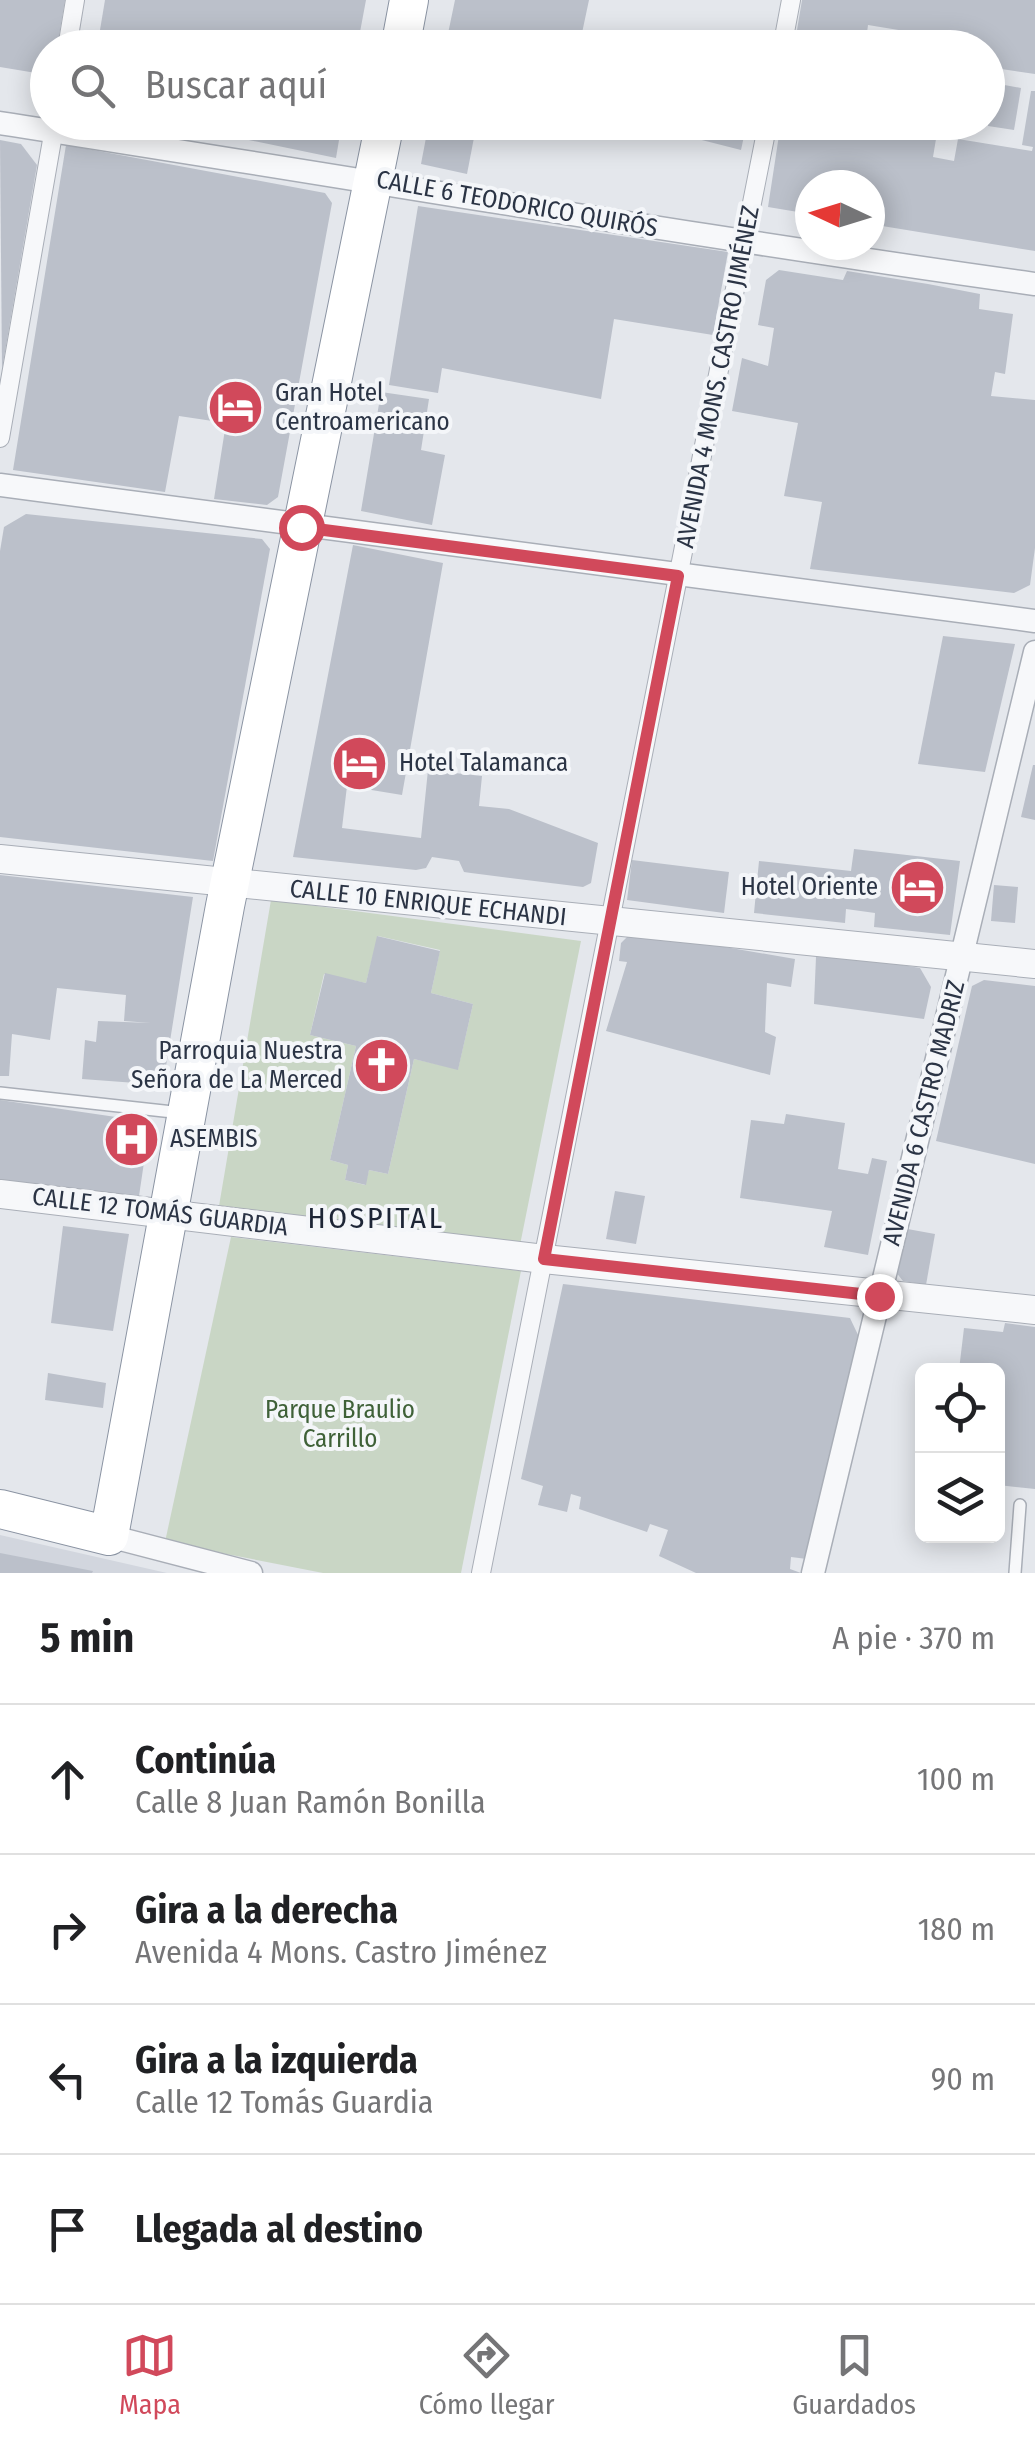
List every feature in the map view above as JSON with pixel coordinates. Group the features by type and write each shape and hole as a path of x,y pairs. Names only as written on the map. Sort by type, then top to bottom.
{"highway":[{"path":"403,30 409,0"},
{"path":"0,1509 109,1536 230,882 381,140"}],"street":[{"path":"71,30 75,0"},
{"path":"785,30 791,0"},
{"name":"CALLE 6 TEODORICO QUIRÓS","path":"0,124 30,126"},
{"path":"0,438 52,140"},
{"name":"CALLE 6 TEODORICO QUIRÓS","path":"134,140 746,244 1035,284"},
{"name":"AVENIDA 4 MONS. CASTRO JIMÉNEZ","path":"481,1573 765,140"},
{"path":"0,485 1035,621"},
{"name":"AVENIDA 6 CASTRO MADRIZ","path":"813,1573 1035,652"},
{"name":"CALLE 10 ENRIQUE ECHANDI","path":"0,859 1035,964"},
{"name":"CALLE 12 TOMÁS GUARDIA","path":"0,1194 544,1259 1035,1310"},
{"path":"109,1536 251,1573"}],"lane":[{"path":"0,1092 186,1114"},
{"path":"1015,1573 1020,1505"}],"shaded area":[{"path":"0,1535 167,1573 0,1573"}],"green space":[{"path":"271,900 581,941 520,1245 219,1206","holes":["378,936 440,950 431,993 473,1004 458,1069 414,1059 388,1174 369,1170 365,1185 345,1180 348,1165 330,1160 356,1046 310,1035 324,974 366,983"]},
{"name":"Parque Braulio Carrillo","path":"231,1237 521,1271 461,1573 323,1573 165,1542"}],"building":[{"path":"0,0 65,0 60,30 30,30 30,72 0,67"},
{"path":"105,0 366,0 360,30 100,30"},
{"path":"455,0 589,0 583,30 449,30"},
{"path":"802,0 1035,0 1035,74 1005,70 1005,30 899,30 868,25 867,30 797,30"},
{"path":"1005,85 1021,88 1014,130 1005,129"},
{"path":"1031,91 1035,91 1035,251 885,226 885,170 795,170 795,212 768,207 778,140 936,140 933,157 954,161 958,140 1032,151 1033,147 1022,145"},
{"path":"0,140 21,144 37,165 2,369"},
{"path":"249,140 339,140 336,158"},
{"path":"426,140 474,140 467,174 421,164"},
{"path":"702,140 743,140 741,150"},
{"path":"66,145 325,193 332,203 278,497 267,505 214,499 226,423 179,416 165,492 13,470"},
{"path":"418,206 728,252 713,335 614,319 601,399 442,368 438,393 389,385"},
{"path":"779,270 843,280 847,271 928,284 980,294 979,309 1013,314 1005,374 995,372 991,396 1035,400 1035,548 1030,585 1014,593 810,569 822,502 784,496 798,423 732,411 742,358 768,366 774,328 758,325 766,280"},
{"path":"381,392 429,399 421,450 445,455 432,525 361,511"},
{"path":"26,514 262,539 270,549 213,861 0,837 0,551 4,527"},
{"path":"353,545 443,563 402,795 347,786 342,828 421,838 428,770 482,776 479,806 509,809 598,843 591,883 583,887 464,872 459,861 432,857 426,868 416,870 293,857"},
{"path":"943,636 1015,644 985,772 918,764"},
{"path":"1035,765 1035,820 1021,817"},
{"path":"854,849 960,861 950,935 874,927 875,913 846,909 845,923 754,913 759,861 851,871"},
{"path":"632,860 729,872 724,913 627,900"},
{"path":"0,875 193,897 163,1085 82,1079 85,1040 96,1042 98,1021 151,1023 124,1021 126,995 57,988 50,1040 12,1034 9,1076 0,1076"},
{"path":"994,885 1018,887 1015,923 991,921"},
{"path":"633,931 795,959 791,987 767,983 765,1032 776,1037 770,1075 606,1031 627,962 619,961 621,943"},
{"name":"Parroquia Nuestra Señora de La Merced","path":"377,936 440,951 431,993 473,1004 458,1070 414,1059 388,1174 369,1170 366,1185 345,1180 348,1165 330,1160 356,1046 310,1035 325,973 366,983"},
{"path":"816,957 862,958 920,968 931,987 924,1019 814,1004"},
{"path":"984,980 1035,986 1035,1164 936,1141 972,986"},
{"path":"0,1100 150,1122 139,1196 0,1182"},
{"path":"786,1114 845,1123 838,1169 868,1174 872,1158 887,1161 868,1255 824,1247 832,1211 740,1198 751,1120 784,1124"},
{"path":"615,1191 645,1196 636,1244 606,1239"},
{"path":"63,1226 129,1234 113,1331 51,1323"},
{"path":"902,1228 935,1234 926,1285 903,1281 895,1271"},
{"path":"563,1284 850,1318 859,1337 807,1559 791,1557 790,1569 801,1573 696,1573 659,1556 668,1530 650,1524 647,1532 579,1509 581,1497 571,1494 567,1512 538,1505 543,1486 521,1479"},
{"path":"1005,1323 1035,1327 1035,1489 1005,1486 1005,1363 960,1363 964,1328 1003,1332"},
{"path":"48,1373 106,1383 103,1408 45,1400"},
{"path":"0,1553 93,1571 0,1573"}],"place":[{"name":"Gran Hotel Centroamericano","path":"236,407"},
{"name":"Hotel Talamanca","path":"360,763"},
{"name":"Hotel Oriente","path":"917,887"},
{"name":"Parroquia Nuestra Señora de La Merced","path":"382,1065"},
{"name":"ASEMBIS","path":"131,1139"}],"district":[{"name":"HOSPITAL","path":"376,1218"}],"route":[{"path":"301,527 678,576 544,1259 879,1296"}]}
